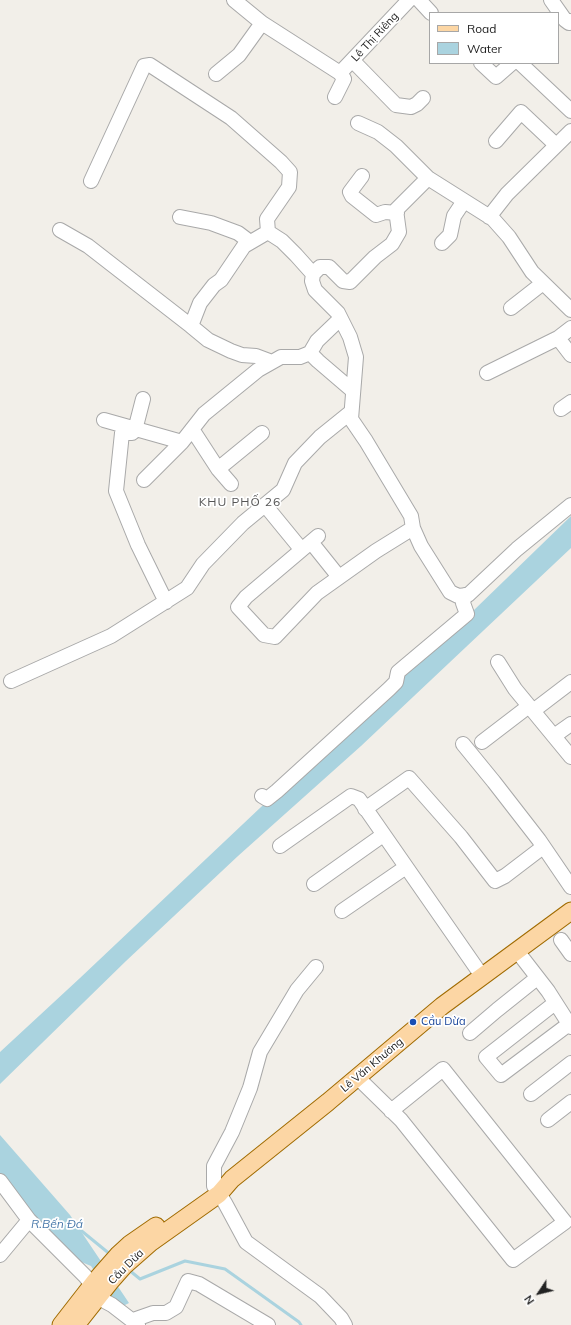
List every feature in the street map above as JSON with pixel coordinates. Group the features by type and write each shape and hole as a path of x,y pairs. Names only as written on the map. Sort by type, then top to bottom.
{"main road":[{"name":"Lê Văn Khương","path":"148,1238 232,1179 358,1078 442,1006 571,911"},
{"name":"Cầu Dừa","path":"97,1288 125,1265 148,1238"},
{"path":"61,1325 97,1288"},
{"path":"76,1325 97,1288"}],"street":[{"path":"234,0 262,23 340,73 344,79 335,97"},
{"name":"Lê Thị Riêng","path":"340,73 353,61 409,0"},
{"path":"419,0 430,12"},
{"path":"551,0 565,20 569,23 571,21"},
{"path":"216,74 240,55 262,23"},
{"path":"353,61 396,105 411,108 423,98"},
{"path":"482,64 496,77 511,64"},
{"path":"521,64 571,111"},
{"path":"91,181 144,66 150,65 231,118 281,162 290,172 289,187 267,220 268,232"},
{"path":"496,141 521,112 556,145"},
{"path":"358,123 378,132 396,146 428,178 493,219 509,237 532,272 571,310"},
{"path":"489,216 507,194 571,131"},
{"path":"362,176 350,192 352,196 376,215 385,212 397,213"},
{"path":"428,178 396,210 399,232 392,244 350,282 343,281 329,267 320,268 313,274 312,281 315,290 330,304 340,319 350,337 356,357 351,419 411,516 413,528 421,546 450,592 458,596 468,595 517,549 571,505"},
{"path":"442,243 450,235 454,216 464,200"},
{"path":"180,217 211,223 238,233 250,242"},
{"path":"60,230 88,246 208,340 231,352 242,355 256,356 272,362"},
{"path":"268,232 282,241 313,274"},
{"path":"191,326 200,304 214,285 221,280 244,246 268,232"},
{"path":"511,308 543,283"},
{"path":"144,480 182,442 204,414 258,370 281,357 300,357 310,352 316,341 340,319"},
{"path":"487,373 558,338 571,328"},
{"path":"558,338 571,355"},
{"path":"310,352 328,370 353,391"},
{"path":"143,399 135,430 132,433 122,433 116,491 138,545 166,602"},
{"path":"11,681 111,636 187,588 203,564 243,523 283,490 295,463 320,437 351,412"},
{"path":"104,420 135,430 182,442"},
{"path":"192,429 218,469 231,484"},
{"path":"218,469 262,433"},
{"path":"265,505 310,542 339,577"},
{"path":"310,542 246,596 238,607 264,636 275,637 317,593 376,550 413,528"},
{"path":"262,796 267,799 277,791 389,689 396,682 398,672 467,614 463,603 465,595"},
{"path":"498,662 531,709 571,757"},
{"path":"482,742 571,682"},
{"path":"554,736 571,724"},
{"path":"463,744 494,782 571,887"},
{"path":"365,809 409,778 461,837 494,880 505,876 543,847"},
{"path":"280,846 351,796 359,799 482,976"},
{"path":"314,884 383,834"},
{"path":"342,911 406,867"},
{"path":"561,940 571,954"},
{"path":"516,951 537,978 555,1003 570,1026 501,1075 486,1057 555,1003"},
{"path":"316,967 297,990 260,1052 250,1088 232,1132 214,1166 217,1190 246,1242 320,1296 341,1318 345,1325"},
{"path":"470,1033 496,1010 537,978"},
{"path":"531,1094 571,1063"},
{"path":"358,1078 391,1111 401,1120 513,1260 565,1222 443,1069 391,1111"},
{"path":"548,1120 571,1102"},
{"path":"0,1181 29,1220 112,1304 135,1322 153,1313 166,1313 176,1307 188,1281 199,1284 268,1325"},
{"path":"0,1255 29,1220"}],"water":[{"path":"571,516 571,548 361,746 238,856 126,961 0,1084 0,1052 297,773 441,642"},
{"name":"R.Bến Đá","path":"0,1135 70,1215 129,1303 119,1308 91,1266 79,1261 57,1247 0,1179"}],"waterway":[{"path":"78,1228 111,1255"},
{"path":"129,1270 140,1279 185,1261 225,1269 299,1322 301,1325"}],"place":[{"name":"Cầu Dừa","path":"413,1022"}],"district":[{"name":"KHU PHỐ 26","path":"240,502"}]}
